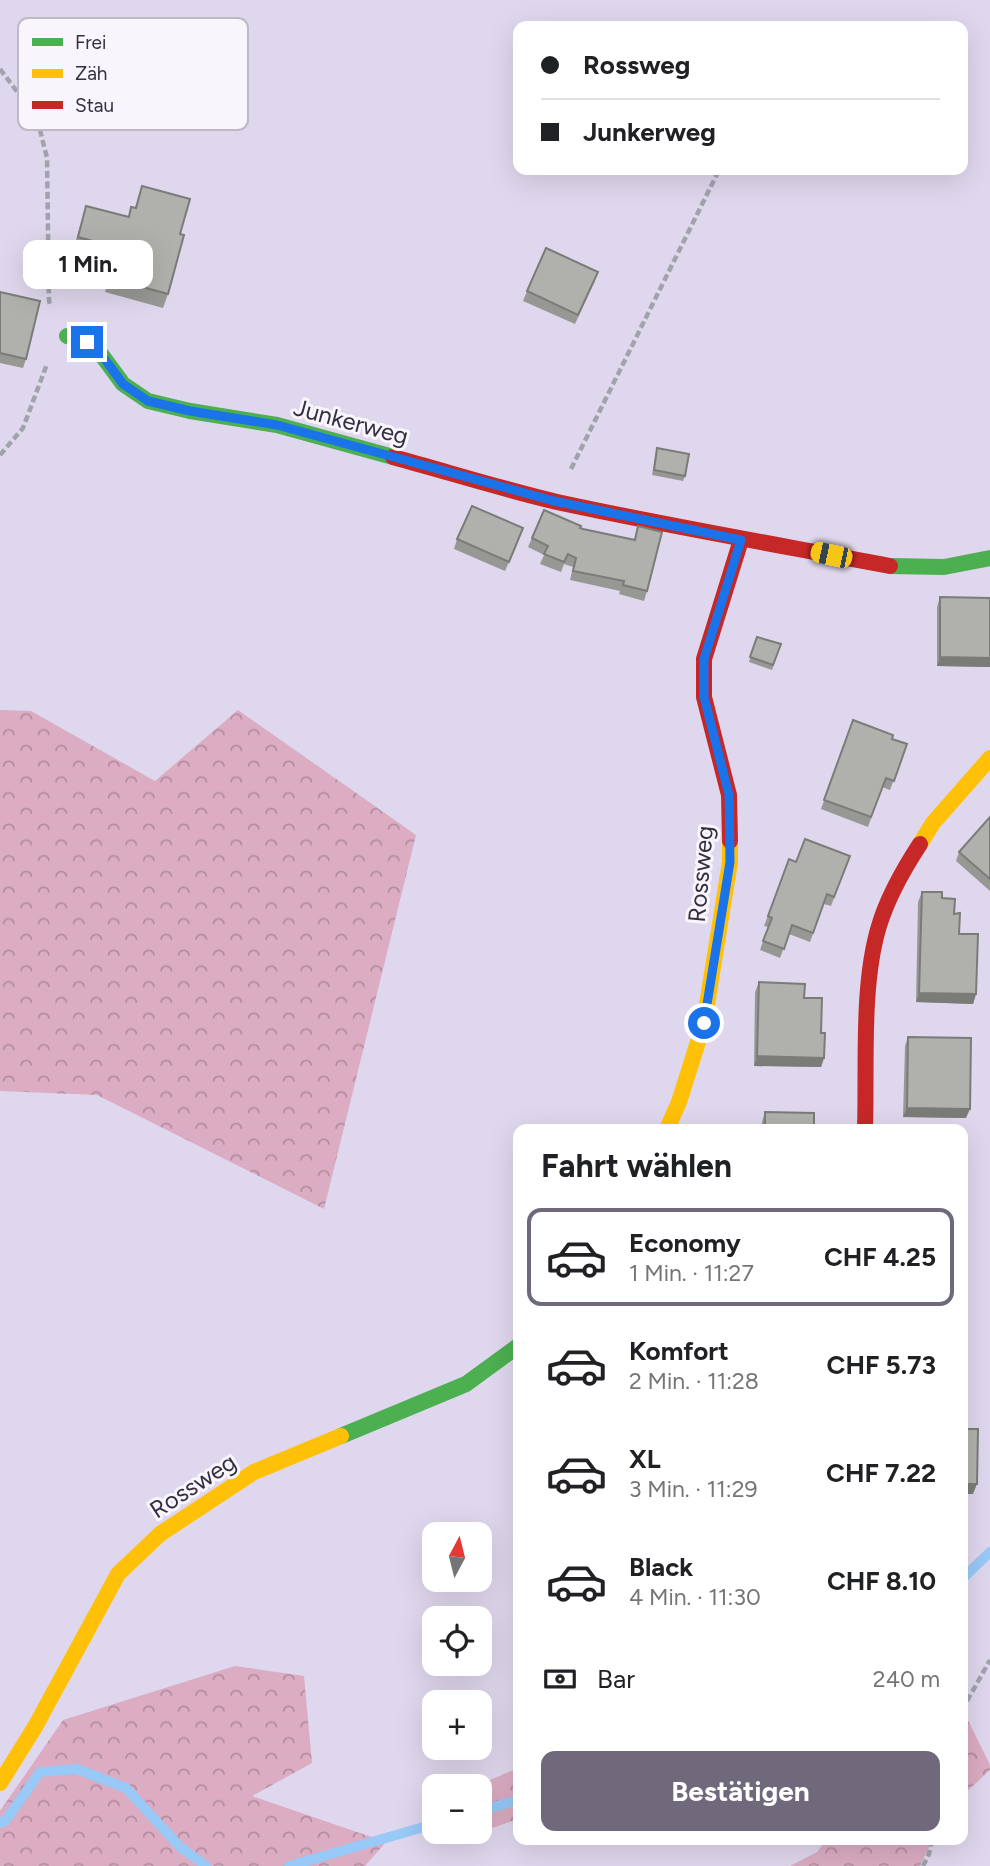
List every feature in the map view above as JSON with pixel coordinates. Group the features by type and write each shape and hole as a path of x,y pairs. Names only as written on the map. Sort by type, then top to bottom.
{"street":[{"name":"Junkerweg","path":"67,336 87,342 98,350 123,384 148,401 190,411 277,425 554,501 741,540 900,568 944,568 990,558"},
{"name":"Rossweg","path":"669,1124 704,1023 730,862 729,795 704,697 704,659 741,540"},
{"path":"865,1124 869,973 879,926 897,880 933,823 990,758"},
{"name":"Rossweg","path":"0,1783 35,1727 118,1574 160,1534 254,1472 466,1384 513,1350"}],"path":[{"path":"0,69 18,93"},
{"path":"0,455 23,428 48,363 67,336 59,330 49,301 47,158 40,130"},
{"path":"554,501 717,175"},
{"path":"968,1699 990,1660"},
{"path":"923,1866 931,1845"}],"green space":[{"path":"0,710 31,711 155,781 238,710 416,835 324,1209 97,1095 0,1091"},
{"path":"235,1666 304,1676 312,1763 252,1796 386,1842 365,1866 0,1866 0,1811 63,1720"},
{"path":"968,1720 990,1765 990,1770 968,1790"},
{"path":"513,1770 513,1821 492,1828 492,1779"},
{"path":"822,1845 930,1845 920,1866 790,1866 817,1852"}],"building":[{"path":"142,186 190,199 180,234 184,235 168,294 110,278 118,248 78,237 86,206 129,217 131,207 136,208"},
{"path":"546,248 598,272 578,315 527,291"},
{"path":"0,292 40,301 26,359 0,353"},
{"path":"657,448 689,454 685,476 654,470"},
{"path":"472,506 523,528 509,562 457,539"},
{"path":"544,510 583,529 635,540 638,526 662,532 647,591 623,585 624,581 573,571 576,558 568,554 564,562 544,554 548,546 532,538"},
{"path":"940,597 990,598 990,658 940,657"},
{"path":"757,637 781,644 773,665 750,657"},
{"path":"853,720 893,735 892,739 907,744 894,781 886,778 871,817 824,800"},
{"path":"990,817 990,879 959,852"},
{"path":"805,839 850,856 834,897 827,894 813,933 792,925 784,949 763,941 772,918 768,916 789,859 796,862"},
{"path":"922,892 942,892 942,898 955,899 954,914 960,913 959,934 978,934 976,994 919,993"},
{"path":"759,982 805,984 804,998 822,998 821,1033 825,1033 824,1058 757,1056"},
{"path":"908,1037 971,1038 970,1109 907,1108"},
{"path":"765,1112 814,1113 814,1124 765,1124"},
{"path":"968,1429 978,1429 977,1484 968,1484"}],"waterway":[{"path":"968,1573 990,1552"},
{"path":"0,1823 5,1821 40,1772 77,1769 126,1788 179,1846 206,1866"},
{"path":"492,1808 513,1801"},
{"path":"289,1866 422,1827"}],"traffic: fast":[{"path":"67,336 87,342 98,350 123,384 148,401 190,411 277,425 393,457"},
{"path":"890,566 944,567 990,558"},
{"path":"341,1436 466,1384 513,1350"}],"traffic: slow":[{"path":"920,844 933,823 990,758"},
{"path":"669,1124 704,1023 730,862 730,841"},
{"path":"0,1783 35,1727 118,1574 160,1534 254,1472 341,1436"}],"traffic: jam":[{"path":"393,457 557,502 890,566"},
{"path":"730,841 729,795 704,697 704,659 741,540"},
{"path":"865,1124 867,1000 873,949 891,894 920,844"}],"route":[{"path":"87,342 98,350 123,384 148,401 190,411 277,425 554,501 741,540 704,659 704,697 729,795 730,862 704,1023"}]}
